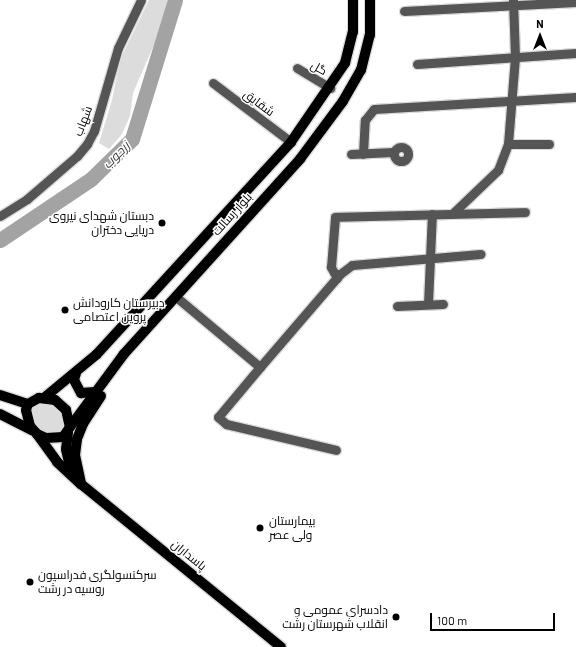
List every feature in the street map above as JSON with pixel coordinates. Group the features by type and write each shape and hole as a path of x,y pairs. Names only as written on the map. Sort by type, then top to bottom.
{"main road":[{"name":"بلوار رسالت","path":"44,397 76,373 168,278 291,142 330,88 345,63 353,32 353,0"},
{"name":"بلوار رسالت","path":"69,430 95,392 124,354 300,159 343,101 361,70 370,35 370,0"},
{"path":"81,484 75,455 77,439 91,410 119,371 124,354"},
{"path":"76,373 74,380 81,392 95,392"},
{"path":"0,396 28,404"},
{"path":"44,397 63,406 69,415 69,430 66,449 70,467 81,484 57,462 25,416 28,404 33,400 44,397"},
{"path":"0,414 35,432 57,439 69,430"},
{"name":"پاسداران","path":"81,484 280,647"}],"street":[{"name":"شهاب","path":"0,216 27,199 77,156 87,144 94,131 118,48 141,0"},
{"path":"452,214 498,170 508,144 515,57 513,2"},
{"path":"404,11 513,2 576,2"},
{"path":"417,64 576,52"},
{"name":"گل","path":"296,68 330,88"},
{"name":"شقایق","path":"213,83 291,142"},
{"path":"362,154 365,120 374,109 576,97"},
{"path":"508,144 549,144"},
{"path":"351,154 393,152"},
{"path":"337,278 331,267 335,217 525,212"},
{"path":"428,304 432,214"},
{"path":"336,450 226,424 218,417 347,268 356,264 481,254"},
{"path":"175,296 260,367"},
{"path":"397,306 443,304"}],"shaded area":[{"path":"149,0 168,0 163,24 133,93 130,116 122,134 109,149 99,143 112,100 120,60"},
{"path":"41,403 58,408 64,415 66,424 64,430 48,433 35,426 31,414 32,409"}],"waterway":[{"name":"زرجوب","path":"0,240 91,179 132,139 175,0"}],"place":[{"name":"دبستان شهدای نیروی دریایی دختران","path":"162,223"},
{"name":"دبیرستان کارودانش پروین اعتصامی","path":"65,310"},
{"name":"بیمارستان ولی عصر","path":"260,528"},
{"name":"سرکنسولگری فدراسیون روسیه در رشت","path":"30,582"},
{"name":"دادسرای عمومی و انقلاب شهرستان رشت","path":"396,617"}]}
